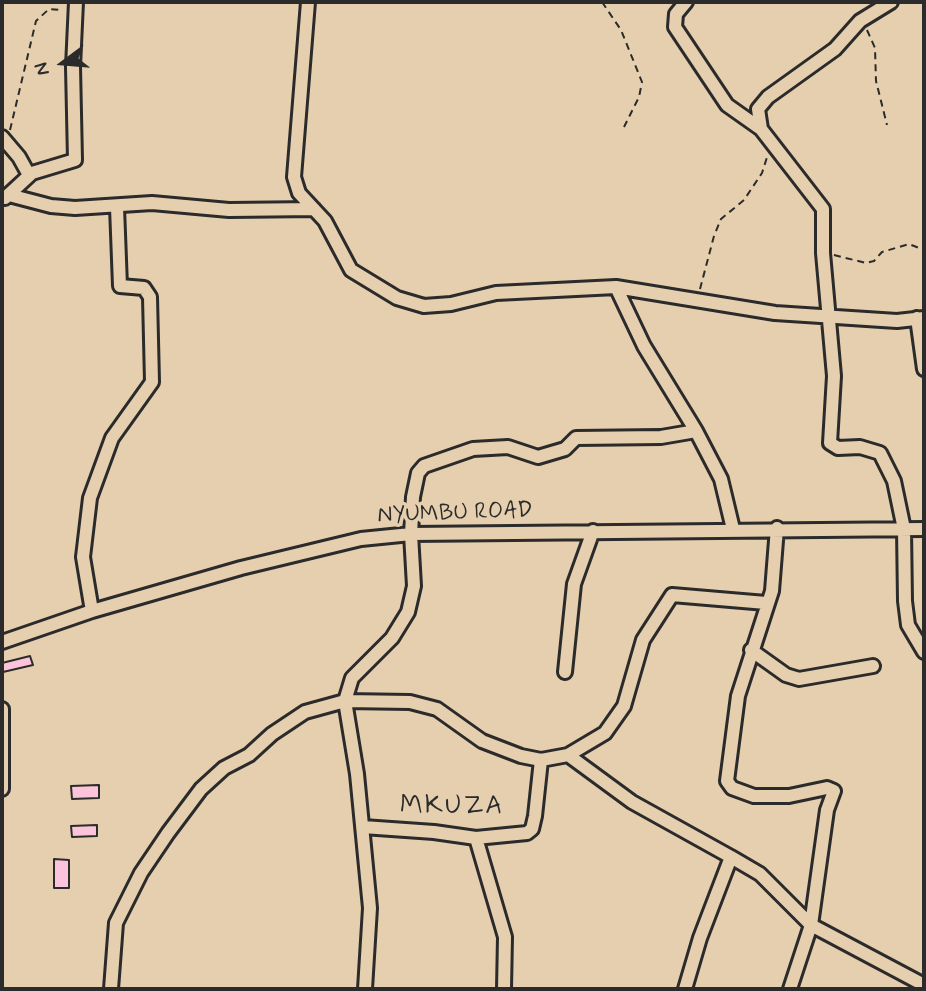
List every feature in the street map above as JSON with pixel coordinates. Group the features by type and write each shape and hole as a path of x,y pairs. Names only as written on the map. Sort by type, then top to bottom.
{"street":[{"path":"308,2 293,165 295,186 325,222 351,270 373,286 411,304 451,304 496,293 616,287 775,313 897,321 921,318 924,369"},
{"path":"686,2 676,14 675,27 727,105 761,129 823,209 823,253 834,376 830,443 838,448 860,447 880,453 894,481 904,529 908,625 924,652"},
{"path":"761,129 758,108 768,97 835,49 860,21 891,2"},
{"path":"5,197 29,175 46,167 72,162 77,157 73,67 76,7"},
{"path":"4,139 29,175"},
{"path":"5,197 51,206 117,207 152,203 229,210 314,209"},
{"path":"92,611 83,557 89,498 112,438 152,382 150,297 144,288 120,286 117,207"},
{"path":"616,287 644,346 696,431 721,479 733,529"},
{"path":"365,989 370,908 363,827 345,701 352,678 392,638 408,612 414,586 411,534 413,497 418,473 424,466 460,452 499,446 538,457 565,449 576,438 661,437 696,431"},
{"path":"777,528 772,591 738,696 727,782 733,788 754,796 789,796 827,788 834,791 826,818 811,925 790,989"},
{"name":"NYUMBU ROAD","path":"3,642 92,611 322,548 411,534 924,528"},
{"path":"565,672 574,584 593,531"},
{"path":"111,989 116,923 148,863 201,789 225,768 249,755 272,734 305,712 345,701 425,704 491,745 541,760 568,755 605,733 624,706 643,640 672,595 766,603"},
{"path":"2,628 3,642"},
{"path":"751,650 786,675 799,679 873,666"},
{"path":"2,709 2,789"},
{"path":"568,755 632,803 760,874 811,925 924,985"},
{"path":"363,827 476,838 527,833 532,829 541,760"},
{"path":"476,838 505,937 504,989"},
{"path":"685,989 704,926 731,857"}],"path":[{"path":"601,2 621,30 642,82 639,97 624,127"},
{"path":"4,139 36,21 49,9 76,7"},
{"path":"860,21 875,48 876,81 887,125"},
{"path":"697,301 713,236 721,219 739,206 756,183 772,143"},
{"path":"823,253 866,263 874,261 882,252 909,244 924,250"}],"building":[{"path":"30,656 33,665 3,672 2,663"},
{"path":"99,785 99,798 72,799 71,786"},
{"path":"97,825 97,836 72,837 71,826"},
{"path":"54,859 69,860 69,888 54,888"}],"district":[{"name":"MKUZA","path":"452,808"}]}
